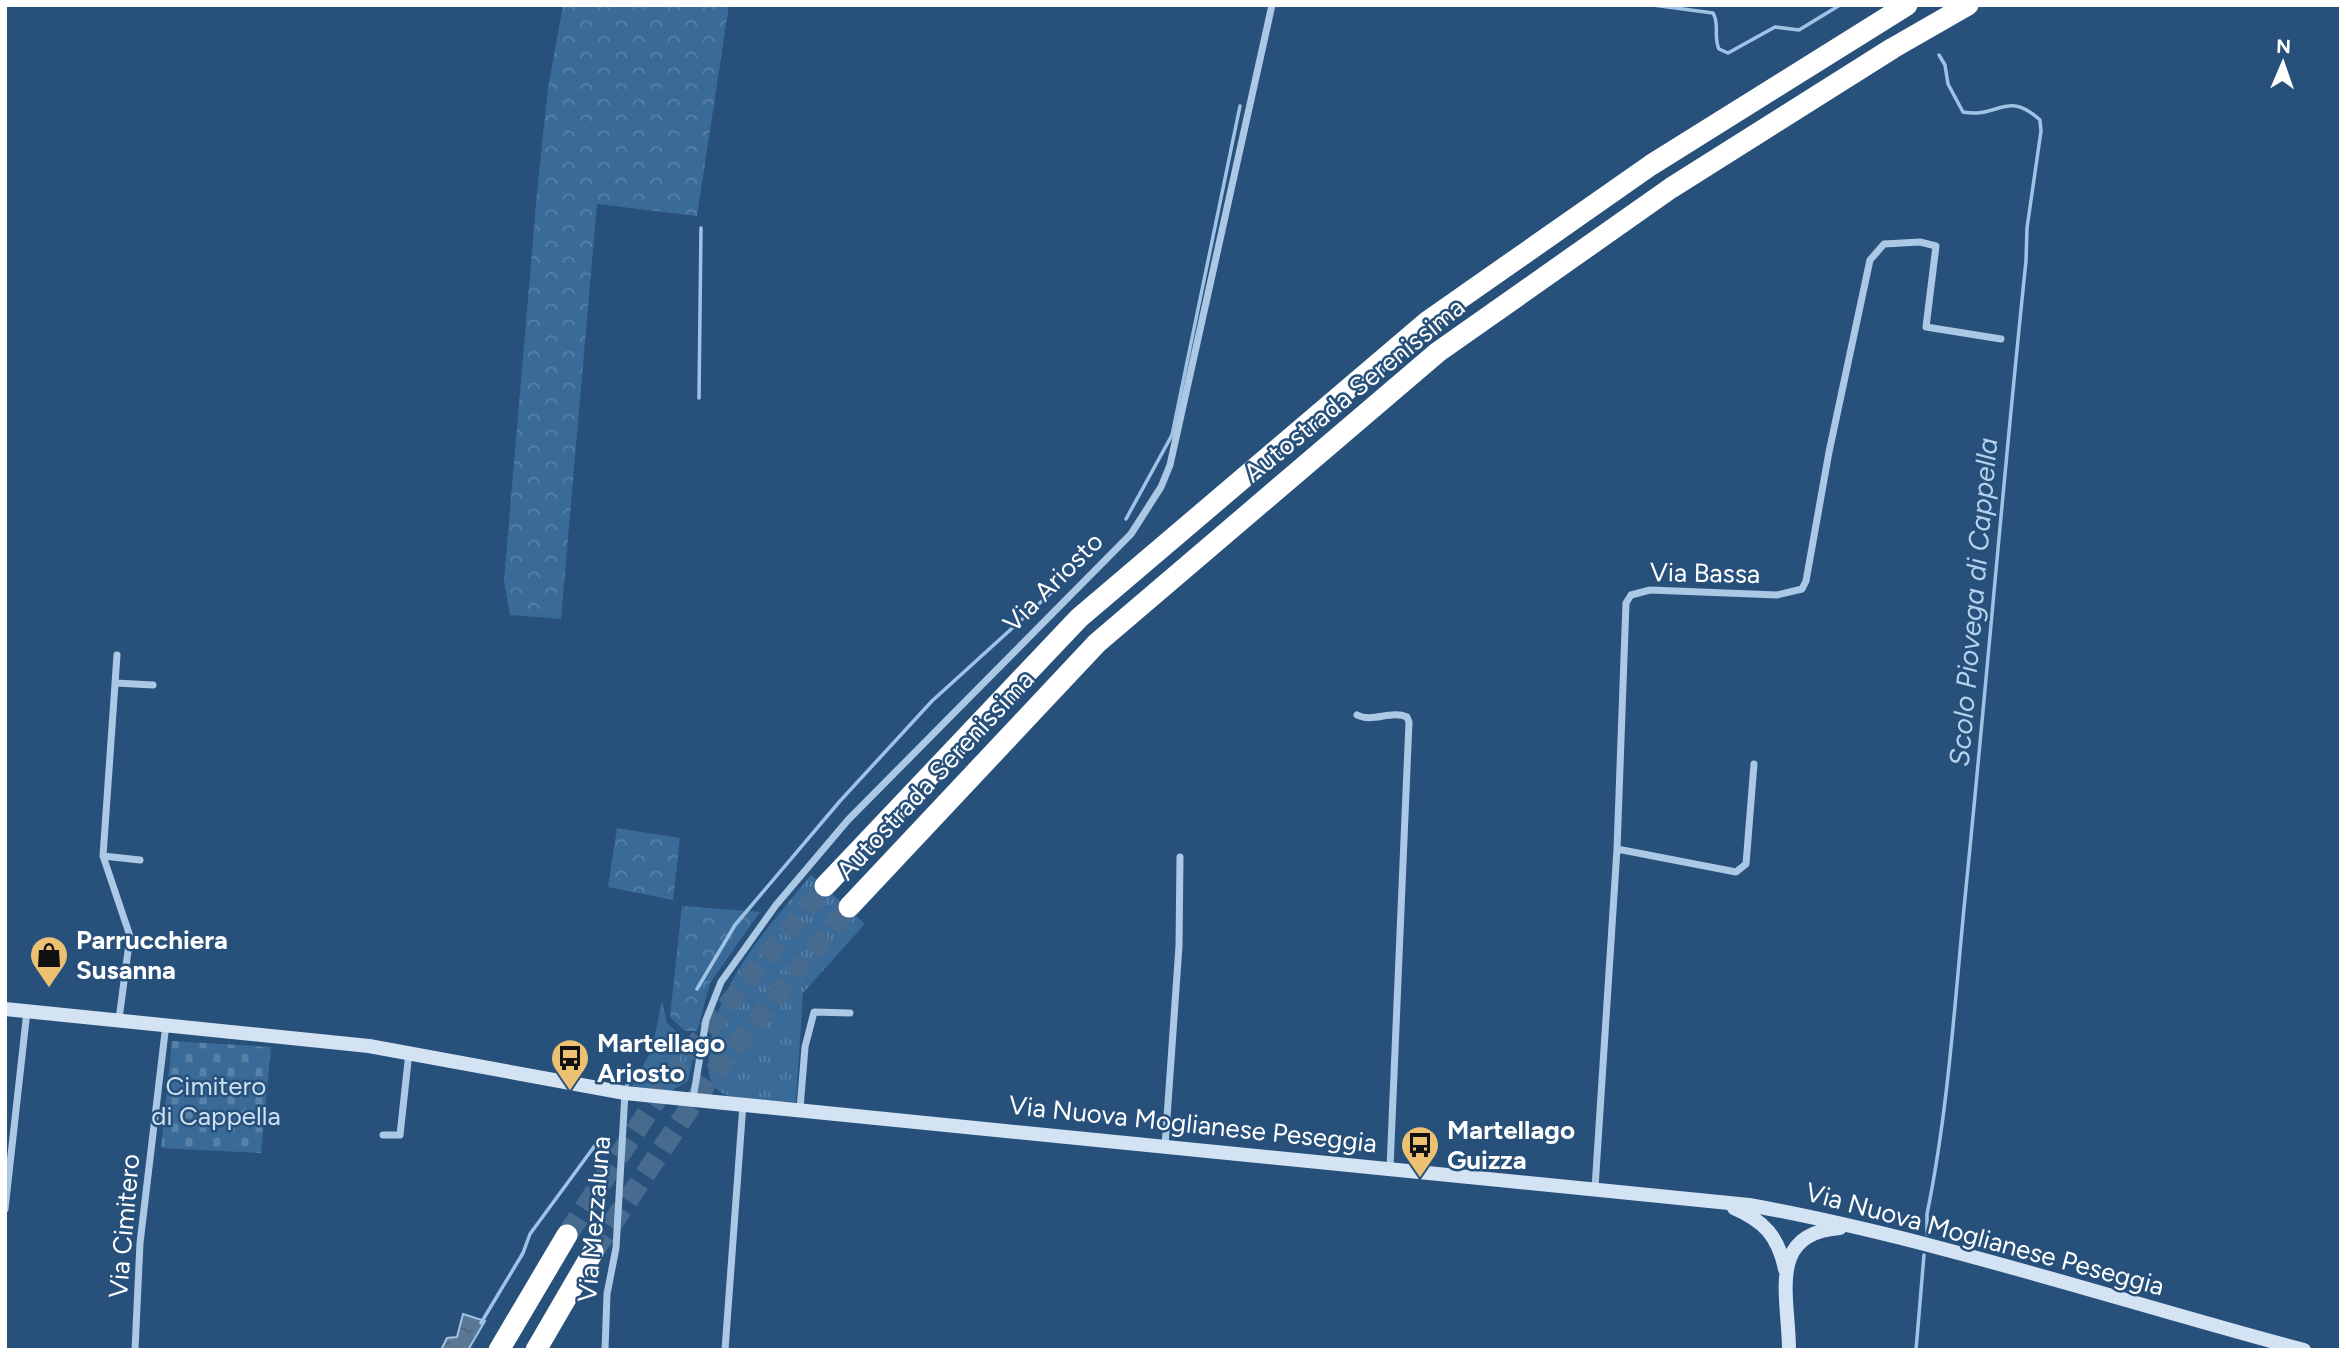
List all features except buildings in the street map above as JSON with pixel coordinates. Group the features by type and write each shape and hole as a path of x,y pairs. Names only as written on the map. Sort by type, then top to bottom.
{"highway":[{"name":"Autostrada Serenissima","path":"825,886 1079,618 1428,321 1651,165 1907,5"},
{"name":"Autostrada Serenissima","path":"849,907 1097,643 1438,352 1671,188 1893,48 1968,5"},
{"path":"499,1350 567,1235"},
{"path":"536,1350 593,1252"}],"main road":[{"name":"Via Nuova Moglianese Peseggia","path":"5,1009 166,1023 409,1051 625,1093 1720,1202 1794,1213 1864,1228 2304,1350"},
{"path":"1720,1202 1754,1217 1778,1244 1786,1273 1789,1350"},
{"path":"1778,1244 1782,1226 1794,1213 1800,1225 1798,1241 1786,1273"},
{"path":"1798,1241 1822,1230 1864,1228"}],"street":[{"name":"Via Ariosto","path":"693,1099 706,1020 721,982 776,905 848,820 1131,534 1161,487 1186,406 1272,5"},
{"name":"Via Bassa","path":"1595,1188 1617,849 1626,603 1631,595 1650,590 1777,595 1802,589 1806,581 1815,521 1867,274 1875,250 1884,244 1896,242 1930,243 1936,246 1926,327 2001,340"},
{"path":"117,655 103,856 130,936 120,1019"},
{"path":"115,683 153,685"},
{"path":"1357,715 1368,718 1398,714 1407,717 1409,722 1390,1168"},
{"path":"1617,849 1736,872 1742,869 1746,864 1754,764"},
{"path":"103,856 139,860"},
{"path":"1165,1146 1179,946 1180,857"},
{"path":"5,1209 8,1146 27,1010"},
{"path":"800,1109 804,1046 814,1013 850,1013"},
{"name":"Via Cimitero","path":"135,1350 140,1243 166,1023"},
{"path":"383,1135 400,1135 409,1051"},
{"name":"Via Mezzaluna","path":"605,1350 607,1294 617,1235 625,1093"},
{"path":"725,1350 743,1104"}],"green space":[{"path":"563,5 729,5 697,216 597,204 561,619 510,615 504,580 537,193 548,88"},
{"path":"617,828 680,838 673,900 608,887"},
{"path":"811,875 865,924 803,993 796,1102 729,1096 717,1089 711,1081 709,1071 713,1028 721,1003 746,958"},
{"path":"682,906 760,912 710,983 697,1031 685,1031 670,1017"},
{"path":"662,1001 667,1023 695,1049 688,1081 671,1091 632,1086 652,1049"},
{"name":"Cimitero di Cappella","path":"172,1041 271,1047 261,1153 161,1148"}],"water":[{"path":"463,1314 485,1321 468,1350 441,1350 447,1338 457,1337"}],"waterway":[{"name":"Scolo Piovega di Cappella","path":"1653,5 1713,13 1719,49 1728,53 1775,27 1799,30 1840,5"},
{"name":"Scolo Piovega di Cappella","path":"1927,1234 1927,1214 1951,1051 2027,228 2041,131 2040,120 2019,107 1963,112 1948,84 1945,65 1939,55"},
{"path":"1126,519 1172,435 1240,106"},
{"path":"699,398 701,228"},
{"path":"697,989 735,925 840,801 932,701 1053,591"},
{"path":"627,1085 633,1077"},
{"path":"481,1323 523,1253 530,1234 599,1140"},
{"name":"Scolo Piovega di Cappella","path":"1916,1350 1924,1255"}],"tunnel":[{"path":"567,1235 679,1065 825,886"},
{"path":"593,1252 709,1079 849,907"}],"place":[{"name":"Parrucchiera Susanna","path":"49,989"},
{"name":"Martellago Ariosto","path":"570,1092"},
{"name":"Martellago Guizza","path":"1420,1179"}]}
